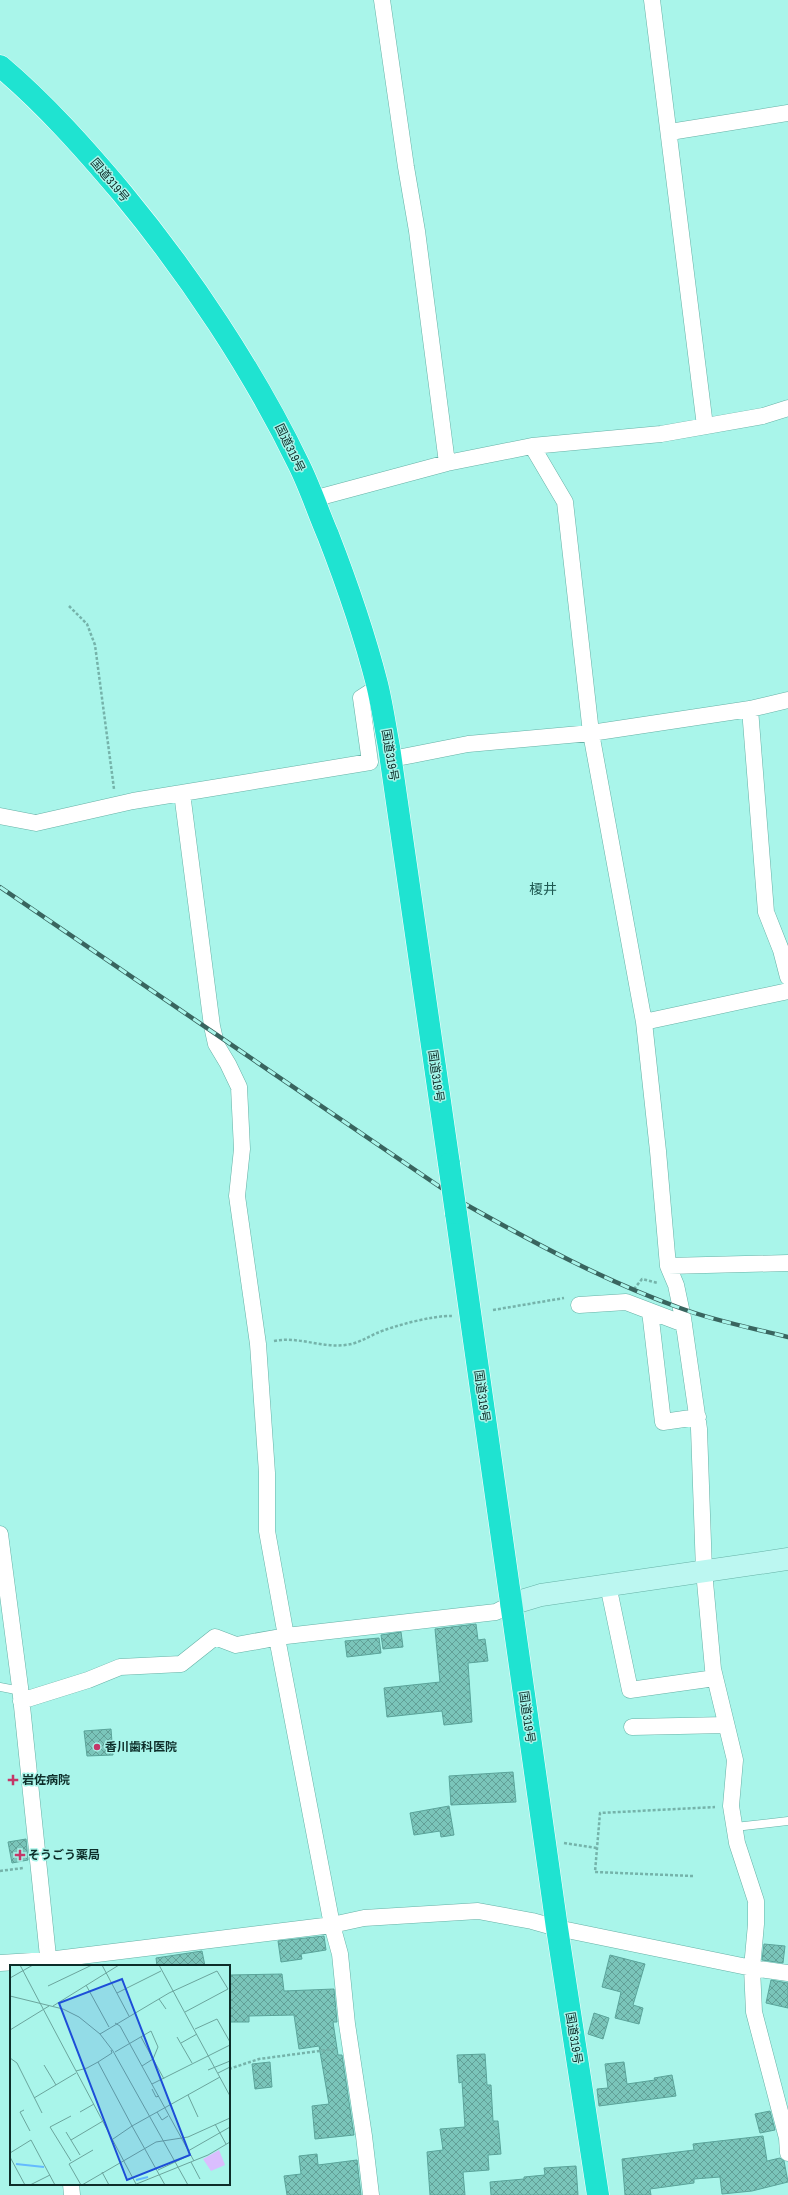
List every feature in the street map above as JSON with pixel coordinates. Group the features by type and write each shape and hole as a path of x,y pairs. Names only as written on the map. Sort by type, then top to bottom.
{"highway":[{"name":"国道319号","path":"0,66 53,115 84,148 155,232 212,314 274,417 300,466 314,499 357,615 378,687 389,747 557,1928 598,2195"}],"street":[{"path":"382,0 418,239 447,463"},
{"path":"652,0 670,132 705,426"},
{"path":"670,132 788,113"},
{"path":"314,499 447,463 532,446 661,434 763,416 788,408"},
{"path":"532,446 565,502 591,733 644,1022 658,1150 668,1266 676,1285 684,1324 698,1417 704,1571 715,1678 735,1760 731,1806 737,1843 756,1901 756,1924 752,1968 754,2012 788,2143"},
{"path":"0,816 36,823 116,805 370,762 361,698 378,687"},
{"path":"402,757 468,744 591,733 750,709 788,700"},
{"path":"750,709 766,912 782,950 788,977"},
{"path":"182,794 212,1026 216,1044 239,1087 242,1148 237,1196 258,1344 267,1473 267,1531 282,1637 332,1926 340,1954 350,2047 364,2136 371,2195"},
{"path":"644,1022 788,991"},
{"path":"668,1266 788,1264"},
{"path":"579,1305 626,1302 684,1324"},
{"path":"650,1311 663,1422 698,1417"},
{"path":"0,1534 21,1696 48,1963"},
{"path":"21,1696 88,1680 120,1667 181,1664 215,1638 236,1645 282,1637 496,1612 511,1604 541,1595 788,1559"},
{"path":"608,1585 630,1690 715,1678"},
{"path":"632,1727 726,1724"},
{"path":"0,1963 48,1963 332,1926 364,1918 478,1911 532,1921 557,1928 752,1968 788,1973"},
{"path":"71,2185 72,2195"}],"lane":[{"path":"0,1687 21,1696"},
{"path":"735,1827 788,1821"}],"path":[{"path":"69,606 87,624 95,645 116,805"},
{"path":"258,1344 280,1340 345,1345 359,1342 378,1333 427,1319 452,1316"},
{"path":"693,1876 595,1872 600,1813 731,1806"},
{"path":"545,1840 597,1848"},
{"path":"0,1871 38,1866"},
{"path":"230,2069 259,2059 350,2047"}],"building":[{"path":"476,1624 478,1640 485,1639 488,1661 468,1663 472,1722 444,1725 442,1711 387,1717 384,1688 440,1682 435,1629"},
{"path":"401,1632 403,1647 383,1649 381,1635"},
{"path":"379,1638 381,1653 347,1657 345,1641"},
{"name":"香川歯科医院","path":"111,1729 113,1755 87,1756 84,1731"},
{"path":"513,1772 516,1802 451,1805 449,1776"},
{"path":"449,1806 454,1835 441,1837 440,1831 414,1835 410,1813"},
{"name":"そうごう薬局","path":"26,1839 28,1860 12,1863 8,1842"},
{"path":"324,1936 326,1950 301,1954 302,1959 281,1962 278,1941"},
{"path":"764,1944 785,1946 783,1963 762,1960"},
{"path":"202,1951 205,1965 157,1965 156,1958"},
{"path":"610,1955 645,1964 633,2005 643,2008 639,2024 615,2018 621,1992 602,1987"},
{"path":"282,1974 284,1991 334,1989 337,2022 333,2022 338,2055 342,2055 354,2135 315,2139 312,2106 329,2104 319,2046 299,2049 294,2015 249,2016 249,2022 230,2022 230,1975"},
{"path":"771,1980 788,1983 788,2008 766,2003"},
{"path":"594,2013 609,2018 603,2039 588,2034"},
{"path":"485,2054 487,2085 491,2085 493,2121 498,2121 501,2154 488,2155 489,2170 463,2172 465,2195 430,2195 427,2152 443,2150 440,2129 465,2127 462,2082 459,2083 457,2055"},
{"path":"270,2062 272,2087 255,2089 252,2064"},
{"path":"624,2062 627,2084 655,2080 654,2078 672,2075 676,2096 599,2106 597,2089 608,2088 605,2064"},
{"path":"770,2111 775,2130 760,2133 755,2114"},
{"path":"763,2136 767,2161 780,2158 784,2161 788,2182 752,2191 722,2194 720,2177 694,2179 694,2183 650,2189 651,2195 625,2195 622,2159 694,2150 693,2144"},
{"path":"317,2154 318,2165 357,2160 361,2195 287,2195 284,2176 301,2174 299,2156"},
{"path":"576,2166 578,2195 491,2195 490,2182 524,2179 524,2177 545,2175 544,2168"}],"railway":[{"path":"0,887 465,1204 517,1233 597,1274 624,1286 707,1317 788,1337"}],"place":[{"name":"香川歯科医院","path":"97,1747"},
{"name":"岩佐病院","path":"13,1780"},
{"name":"そうごう薬局","path":"20,1855"}],"district":[{"name":"榎井","path":"543,889"}]}
